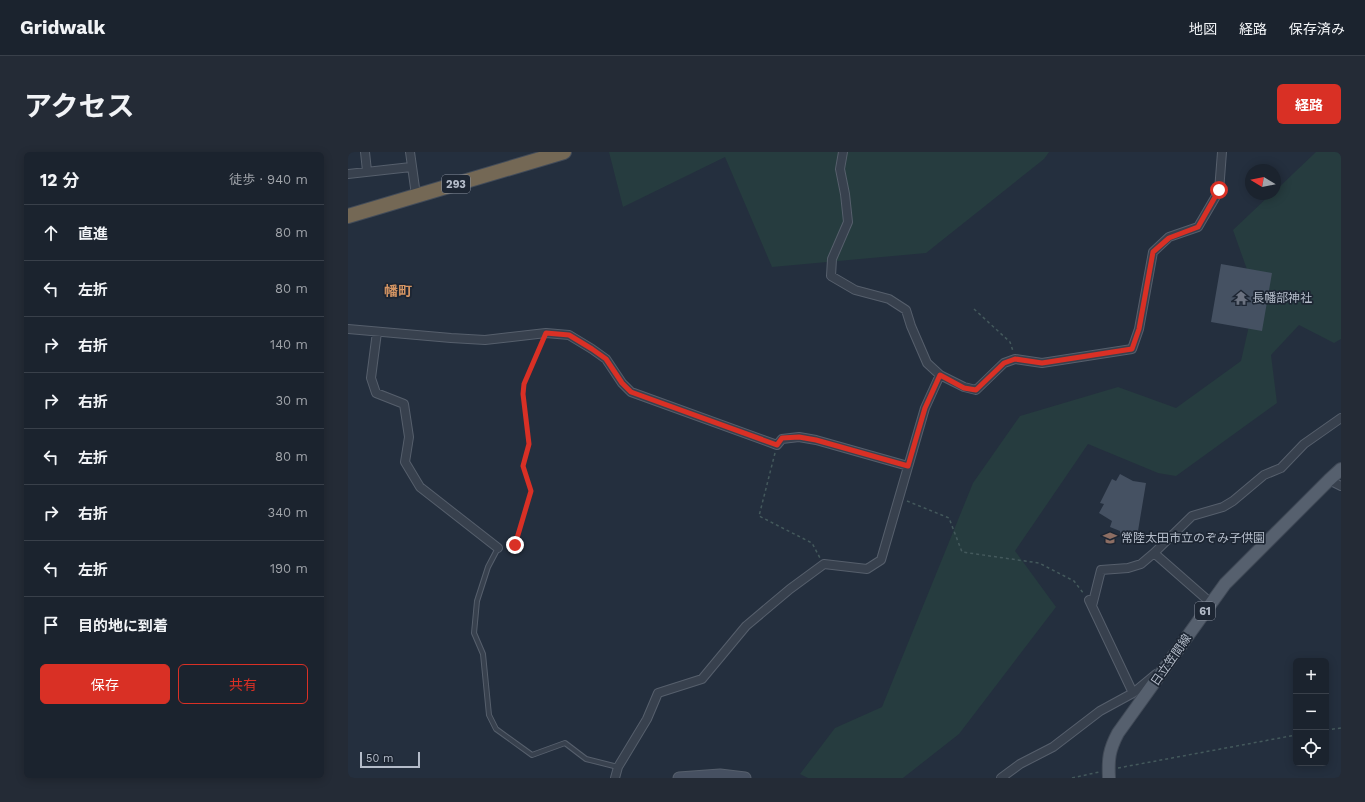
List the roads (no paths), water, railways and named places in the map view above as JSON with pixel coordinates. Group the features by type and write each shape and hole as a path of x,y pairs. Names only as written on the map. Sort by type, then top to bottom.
{"highway":[{"name":"293","path":"348,216 564,152"}],"main road":[{"name":"日立笠間線","path":"1109,774 1109,756 1118,733 1211,603 1226,584 1328,480 1341,470"}],"street":[{"path":"365,152 367,171"},
{"path":"410,152 416,195"},
{"path":"843,152 840,169 846,194 848,222 832,259 831,276 855,290 889,299 906,310 927,364 940,375 964,388 976,390 1004,363 1015,359 1042,363 1132,349 1139,329 1153,252 1169,238 1198,227 1219,190 1222,152"},
{"path":"348,174 411,167"},
{"path":"348,329 485,340 546,333 569,335 606,359 622,383 631,392 777,445 782,438 799,437 816,440 908,466"},
{"path":"377,332 371,378 376,393 404,404 409,437 405,462 420,487 498,548"},
{"path":"615,778 618,767 647,719 658,693 702,679 746,626 790,589 824,564 866,569 881,560 925,408 940,375"},
{"path":"1136,708 1090,603 1101,570 1128,568 1141,564 1192,516 1223,507 1234,501 1264,475 1281,468 1304,444 1341,418"},
{"path":"1328,480 1341,486"},
{"path":"1154,553 1211,603"},
{"path":"1001,778 1020,764 1053,747 1100,711 1130,694 1168,665"},
{"path":"679,778 720,775 745,778"}],"lane":[{"path":"498,548 488,567 477,601 474,633 483,654 489,715 496,729 532,756 565,743 586,759 618,767"}],"place":[{"name":"長幡部神社","path":"1241,298"},
{"name":"常陸太田市立のぞみ子供園","path":"1110,538"}],"district":[{"name":"幡町","path":"398,291"}]}
